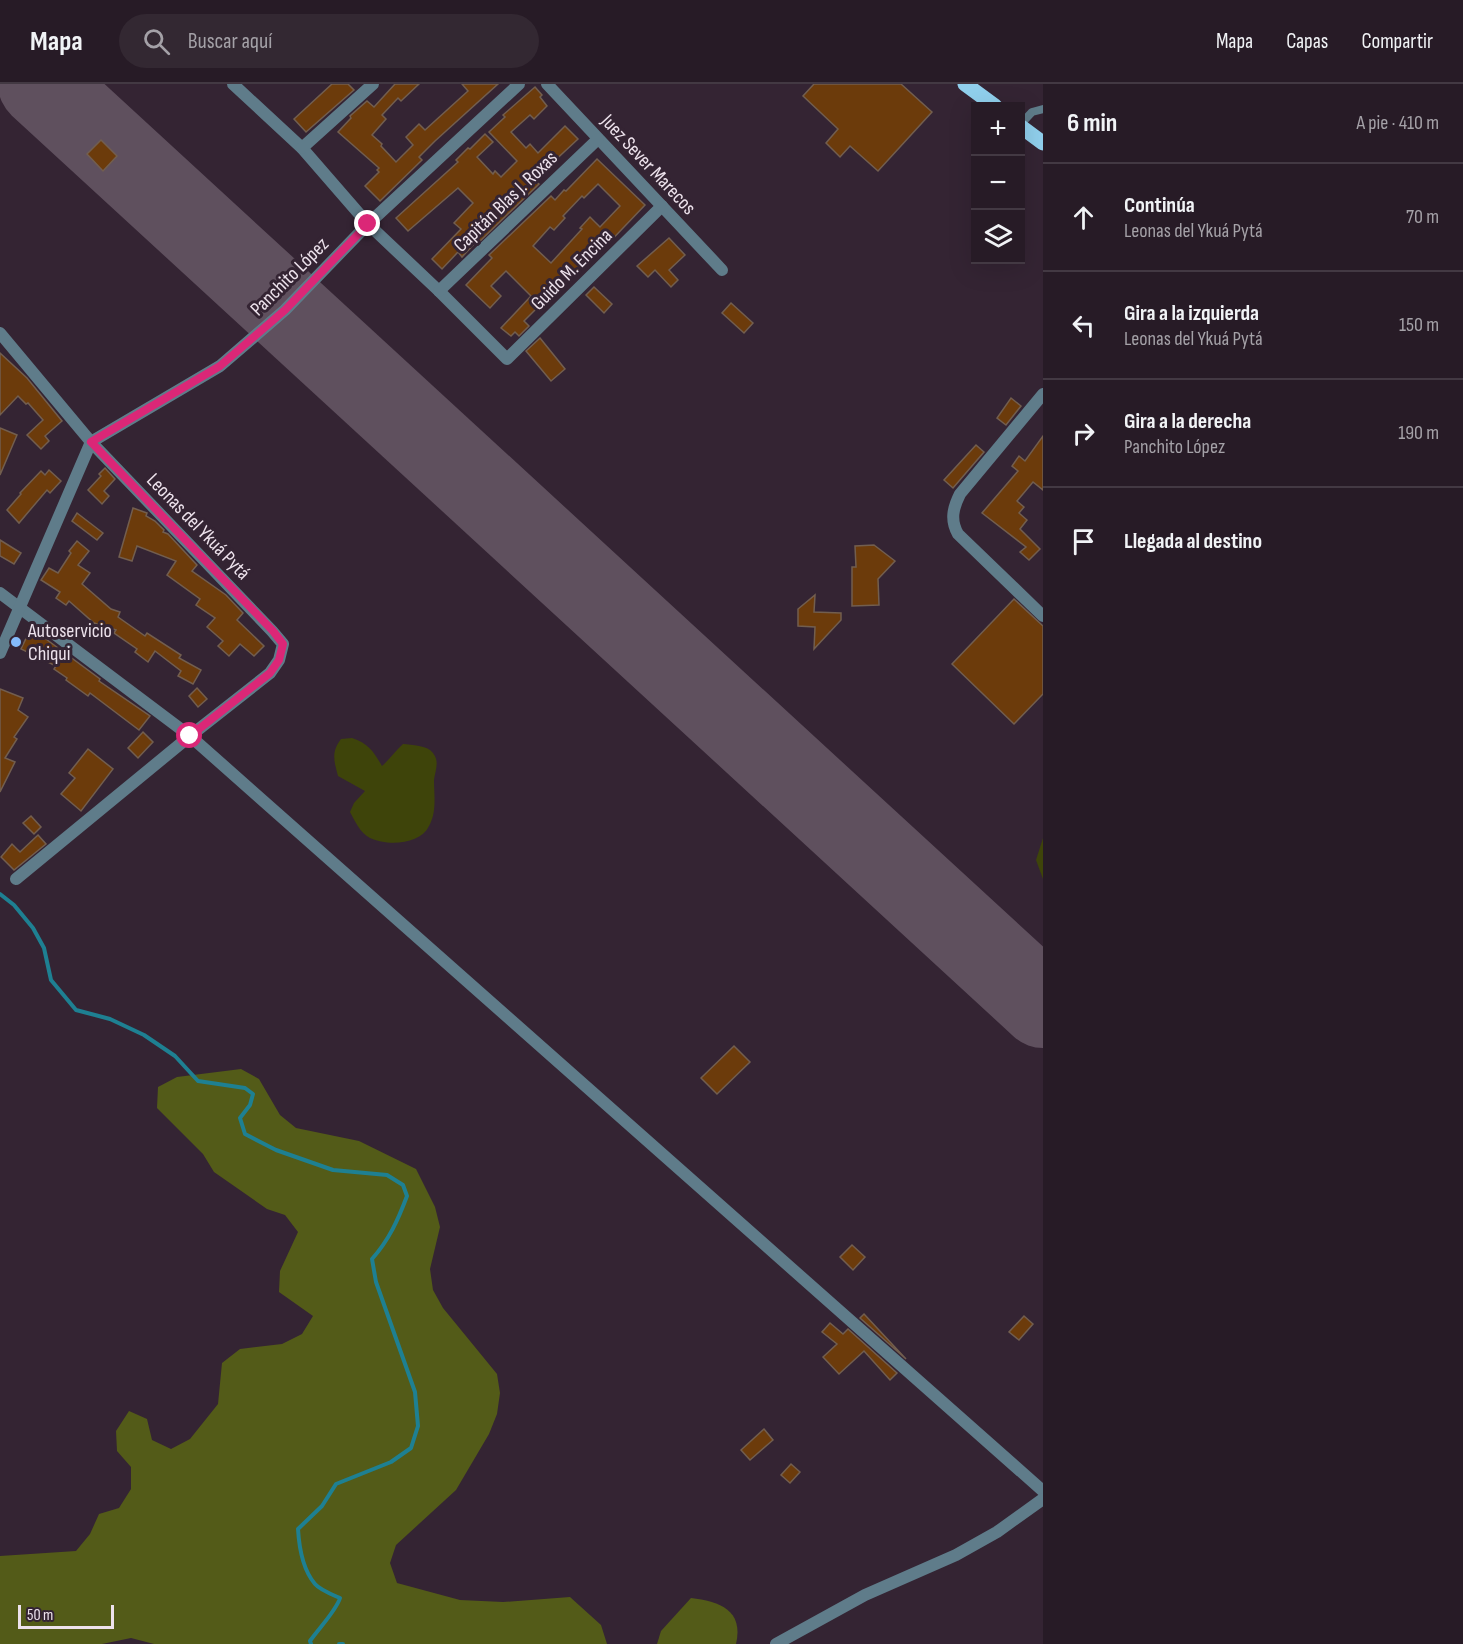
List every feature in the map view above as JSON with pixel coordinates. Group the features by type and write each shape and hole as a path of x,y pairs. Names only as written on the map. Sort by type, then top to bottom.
{"main road":[{"path":"965,84 990,102"},
{"path":"1025,129 1043,143"}],"street":[{"path":"233,84 302,148 368,224 439,291"},
{"path":"302,148 373,84"},
{"name":"Panchito López","path":"91,442 220,366 285,310 368,224 519,84"},
{"name":"Juez Sever Marecos","path":"547,84 722,270"},
{"name":"Capitán Blas J. Roxas","path":"439,291 598,139"},
{"name":"Guido M. Encina","path":"439,291 507,359 662,206"},
{"name":"Leonas del Ykuá Pytá","path":"0,333 91,442 283,644 279,660 270,673 190,736"},
{"path":"1043,394 960,494 954,506 954,527 958,534 1043,615"},
{"path":"0,652 91,442"},
{"path":"0,593 190,736 1043,1491"},
{"path":"16,879 190,736"},
{"path":"776,1644 865,1595 966,1549 997,1532 1043,1499"}],"lane":[{"path":"1025,120 1032,112 1043,109"}],"green space":[{"path":"352,738 370,749 382,766 403,744 423,747 433,753 437,763 433,815 425,832 411,840 394,843 370,838 358,827 350,812 354,803 365,791 338,776 334,757 341,739"},
{"path":"1043,838 1043,879 1036,860"},
{"path":"241,1069 259,1079 280,1115 296,1128 359,1141 416,1169 435,1207 440,1227 430,1269 433,1290 443,1308 497,1374 500,1393 497,1414 489,1434 456,1490 396,1545 390,1563 397,1583 460,1600 503,1602 570,1597 601,1625 607,1644 154,1644 131,1638 102,1644 0,1644 0,1556 76,1551 90,1534 99,1514 119,1508 131,1489 131,1467 117,1451 116,1431 129,1411 147,1419 152,1440 171,1449 190,1439 218,1404 222,1363 240,1349 282,1344 302,1334 313,1316 279,1292 280,1271 298,1232 285,1215 267,1209 214,1172 203,1154 157,1108 158,1087 177,1077"},
{"path":"691,1598 720,1605 733,1615 738,1632 736,1644 657,1644 661,1631"}],"building":[{"path":"332,84 348,84 354,90 306,132 294,119"},
{"path":"395,84 419,84 401,101 398,98 382,115 386,119 372,135 396,162 413,145 406,137 419,124 425,130 468,91 462,84 498,84 435,141 419,157 422,160 380,201 365,186 379,172 377,170 379,168 338,132 351,118 350,116 367,101 374,107"},
{"path":"814,84 901,84 932,112 878,171 850,146 840,157 826,143 838,129 803,96"},
{"path":"535,87 547,106 534,119 530,115 511,132 526,148 530,144 538,153 565,126 578,139 534,180 539,184 477,244 476,242 462,257 458,252 442,269 432,259 461,229 454,223 473,203 458,188 408,231 396,218 458,162 456,160 485,134 493,142 477,157 493,174 495,171 501,177 517,161 489,132 505,117 503,115"},
{"path":"101,140 117,156 103,171 87,154"},
{"path":"597,159 645,205 603,249 600,246 542,307 540,305 524,321 529,326 519,336 515,332 511,336 501,328 531,296 506,271 491,286 501,296 490,308 466,285 492,258 489,255 551,196 555,200 564,190 566,191","holes":["598,184 620,206 600,227 590,217 551,263 533,246 550,227 554,230 565,218 563,216 582,196 584,198"]},
{"path":"669,238 685,255 669,270 678,280 671,287 655,270 648,277 637,266"},
{"path":"594,287 612,304 604,313 586,295"},
{"path":"731,303 753,323 744,333 722,313"},
{"path":"540,338 565,369 551,381 526,351"},
{"path":"0,353 27,378 62,421 45,436 49,441 41,449 27,435 43,420 28,403 26,404 18,396 0,415"},
{"path":"1011,398 1021,406 1006,425 997,418"},
{"path":"0,428 17,435 0,475"},
{"path":"1043,436 1043,490 1033,482 1017,501 1024,507 1019,513 1027,520 1020,529 1040,549 1029,560 1020,552 1026,547 982,513 1018,471 1012,466 1019,456 1025,461"},
{"path":"976,445 984,452 953,488 944,480"},
{"path":"105,468 115,479 104,491 109,496 102,504 88,490"},
{"path":"49,470 61,481 50,493 47,490 19,523 7,510 41,471 45,475"},
{"path":"133,508 147,513 146,516 155,521 164,530 163,532 168,534 197,565 192,571 226,595 243,613 237,620 264,646 254,656 240,644 229,656 218,646 223,641 207,627 215,618 196,605 200,599 167,575 176,561 137,546 132,561 119,557"},
{"path":"77,513 103,533 97,540 72,521"},
{"path":"0,540 21,553 14,564 0,556"},
{"path":"77,541 89,551 78,565 90,573 82,584 111,609 120,612 118,617 145,636 147,633 181,655 179,658 201,670 193,684 178,676 181,671 155,651 148,662 135,652 137,649 114,633 116,630 94,623 69,601 66,605 56,598 60,592 41,580 49,568 58,573"},
{"path":"874,545 895,561 878,579 879,605 852,606 852,567 856,567 855,546"},
{"path":"815,595 814,612 841,613 841,620 814,649 815,627 798,626 798,609"},
{"path":"1014,599 1043,626 1043,694 1014,724 952,664"},
{"path":"31,628 100,679 99,681 150,716 139,730 90,693 88,696 66,680 67,678 54,669 56,666 21,649"},
{"path":"197,688 207,699 198,707 189,696"},
{"path":"0,689 23,698 18,710 28,717 14,737 17,739 5,758 15,762 0,792"},
{"path":"143,732 153,742 138,758 128,748"},
{"path":"88,749 113,769 81,811 61,794 75,778 69,773"},
{"path":"31,816 41,827 34,834 23,823"},
{"path":"38,835 46,844 14,870 1,857 12,844 20,852"},
{"path":"734,1046 750,1062 717,1094 701,1078"},
{"path":"852,1245 865,1257 853,1270 840,1257"},
{"path":"864,1314 906,1359 860,1318"},
{"path":"1024,1316 1033,1324 1019,1340 1009,1332"},
{"path":"830,1323 843,1334 848,1329 897,1373 890,1380 864,1351 839,1374 823,1357 837,1344 822,1332"},
{"path":"764,1429 773,1440 750,1460 741,1450"},
{"path":"791,1464 800,1472 790,1483 781,1475"}],"waterway":[{"path":"0,894 14,905 33,928 44,948 51,980 76,1010 110,1019 144,1035 175,1056 198,1081 245,1088 253,1094 250,1105 240,1118 245,1134 276,1150 333,1170 387,1175 403,1185 407,1196 400,1213 388,1237 372,1259 376,1282 415,1392 418,1426 411,1448 391,1462 336,1484 322,1506 298,1529 302,1558 307,1572 320,1588 340,1598 310,1641 311,1644"}],"runway":[{"path":"41,84 1043,1005"}],"place":[{"name":"Autoservicio Chiqui","path":"16,642"}],"route":[{"path":"190,736 270,673 279,660 283,644 91,442 220,366 285,310 368,224"}]}
